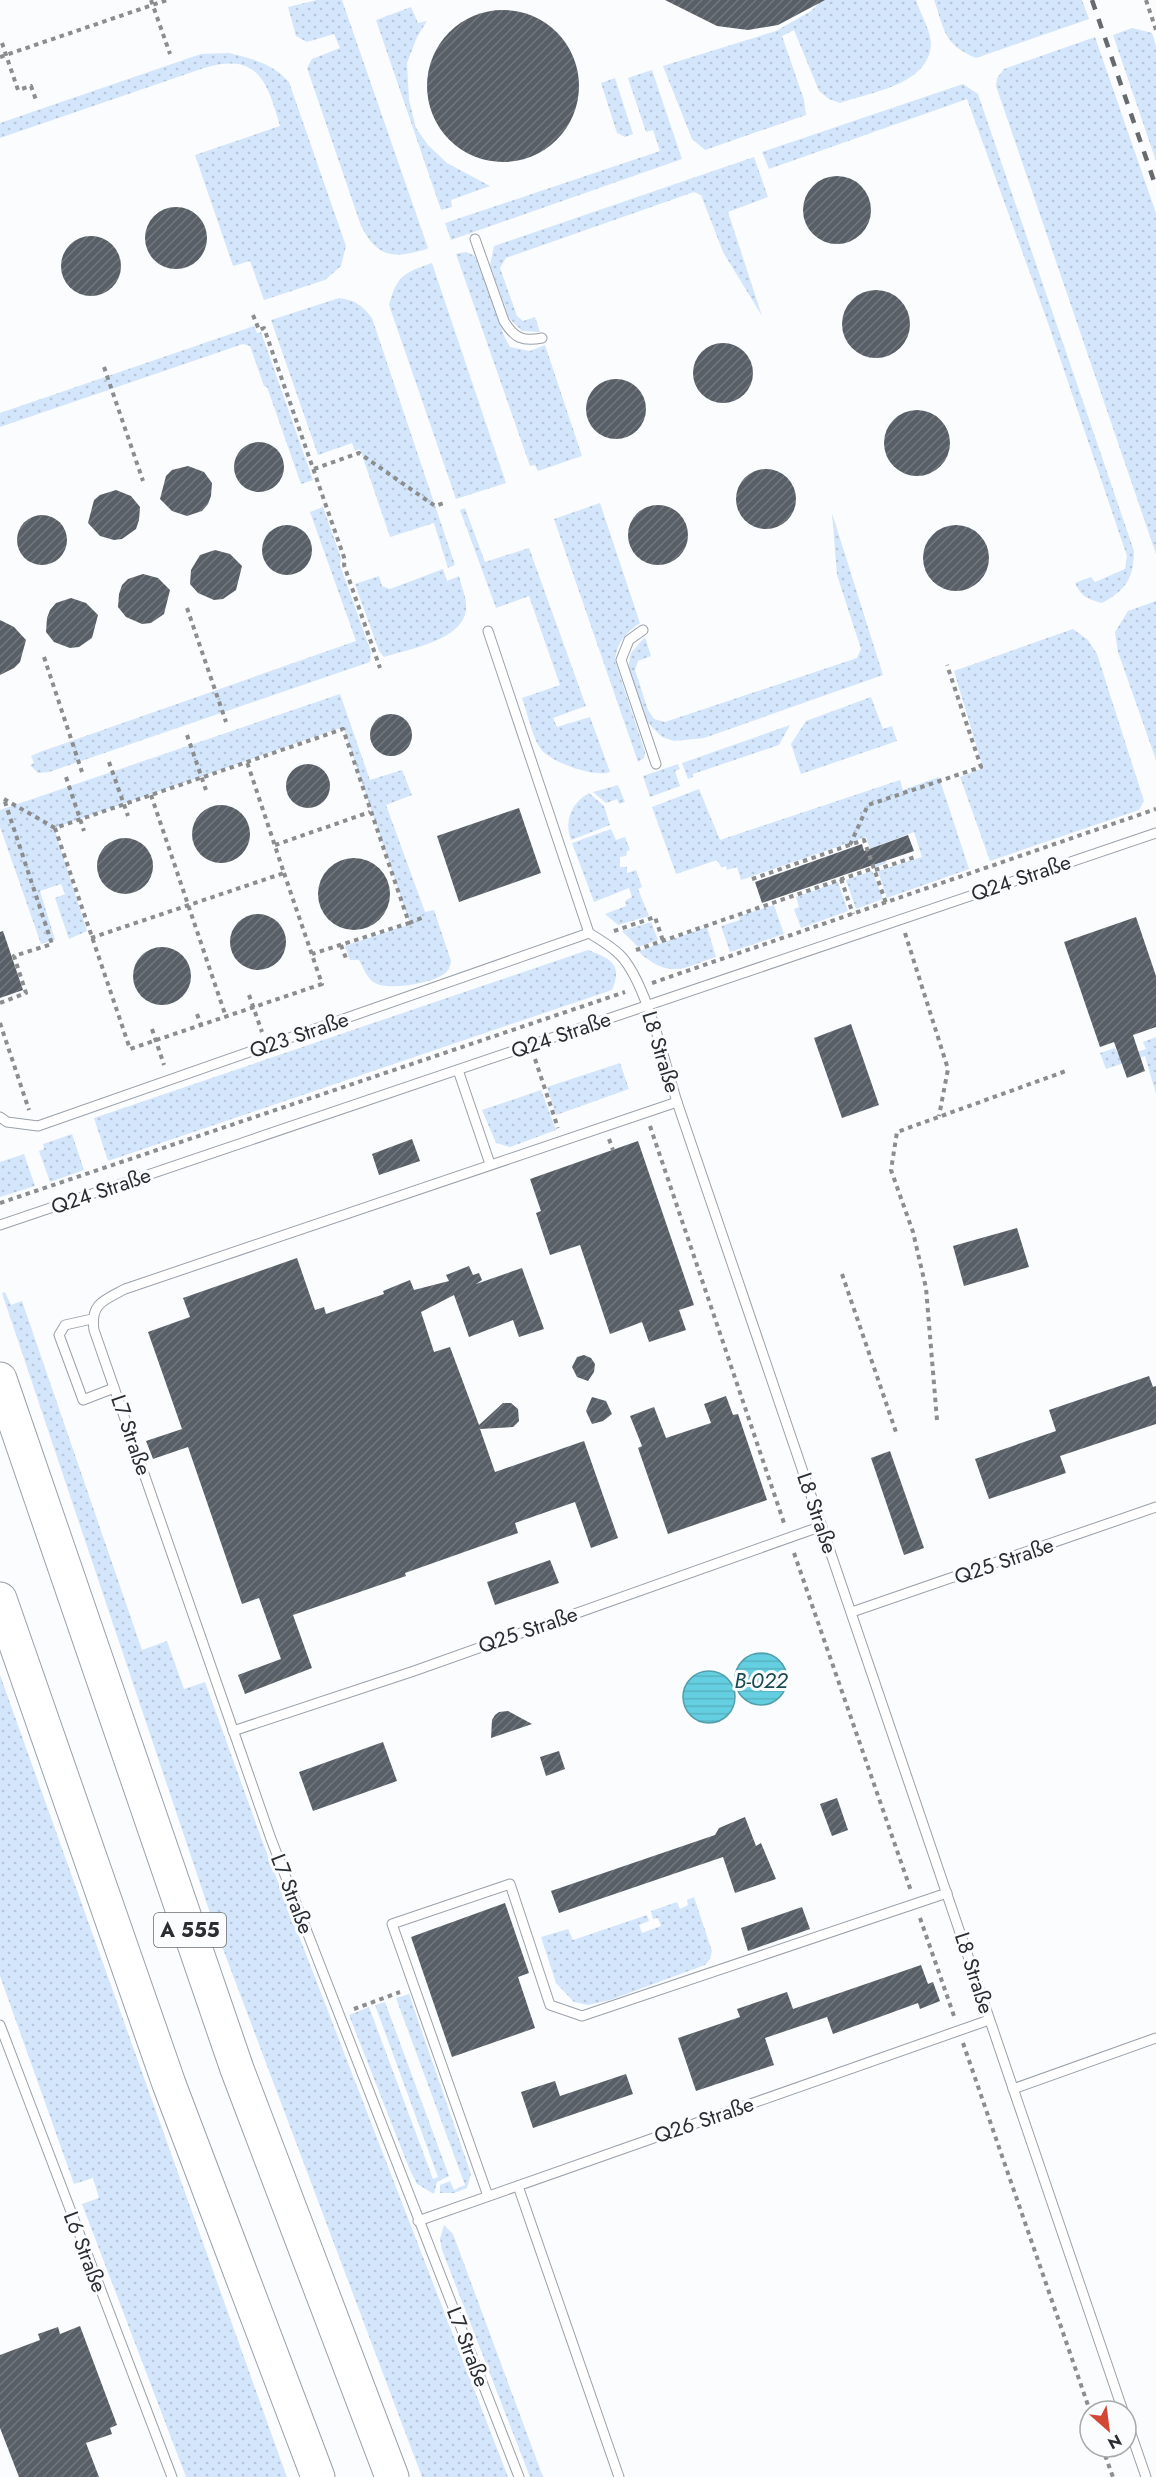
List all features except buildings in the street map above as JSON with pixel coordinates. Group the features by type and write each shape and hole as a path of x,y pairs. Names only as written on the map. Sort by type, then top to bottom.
{"highway":[{"name":"A 555","path":"0,1379 237,2069 392,2477"},
{"name":"A 555","path":"0,1599 169,2084 318,2477"}],"lane":[{"path":"476,239 504,321 511,333 520,339 542,338"},
{"path":"643,630 629,640 621,660 656,764"},
{"path":"488,631 592,935"},
{"name":"Q24 Straße","path":"0,1225 1156,833"},
{"name":"L8 Straße","path":"592,935 621,956 640,987 647,1005 677,1102 1119,2399"},
{"name":"Q23 Straße","path":"3,1120 34,1126 80,1112 592,935"},
{"path":"458,1070 490,1164"},
{"path":"114,1388 83,1400 59,1335 65,1325 93,1318 99,1303 125,1289 677,1102"},
{"name":"L7 Straße","path":"93,1318 94,1330 271,1839 519,2477"},
{"name":"Q25 Straße","path":"852,1612 1156,1508"},
{"name":"Q25 Straße","path":"233,1731 414,1671 822,1526"},
{"path":"488,2196 392,1924 510,1884 550,2005 582,2016 947,1893"},
{"name":"Q26 Straße","path":"418,2221 989,2020"},
{"name":"L6 Straße","path":"0,2025 68,2210 172,2477"},
{"path":"1013,2088 1156,2038"},
{"path":"518,2186 619,2477"},
{"path":"1138,2454 1146,2477"}],"path":[{"path":"0,57 7,57 167,0"},
{"path":"1146,0 1156,30"},
{"path":"153,5 170,54"},
{"path":"2,43 18,90 31,86 36,100"},
{"path":"253,315 259,330 264,328 380,668"},
{"path":"104,367 143,481"},
{"path":"314,469 359,453 435,506 444,503"},
{"path":"187,608 226,722"},
{"path":"44,657 82,772"},
{"path":"850,845 868,805 981,767 946,664"},
{"path":"55,828 343,729 409,923"},
{"path":"188,735 206,790"},
{"path":"109,762 128,816"},
{"path":"0,1003 26,993 14,956 52,944 3,799 55,828 130,1049 254,1009 322,984 247,762"},
{"path":"66,777 84,831"},
{"path":"151,795 226,1017"},
{"path":"0,1203 640,987 1156,809"},
{"path":"275,845 370,812"},
{"path":"752,879 864,840 886,903"},
{"path":"621,956 841,879 915,857"},
{"path":"91,938 284,873"},
{"path":"841,879 853,914"},
{"path":"312,954 424,917"},
{"path":"592,935 655,917 663,941"},
{"path":"900,918 948,1069 939,1117"},
{"path":"341,945 347,961"},
{"path":"249,995 263,1035"},
{"path":"197,1014 201,1025"},
{"path":"0,1023 34,1126"},
{"path":"524,1026 561,1140"},
{"path":"152,1029 165,1069"},
{"path":"937,1420 926,1288 912,1232 891,1170 897,1132 1066,1071"},
{"path":"646,1113 789,1538 1086,2399"},
{"path":"842,1274 897,1435"},
{"path":"339,2014 400,1992"},
{"path":"1106,2459 1113,2477"}],"shaded area":[{"path":"317,0 342,0 427,249 396,255 388,253 380,250 367,237 361,226 307,68 312,59 340,48 334,34 307,42 296,36 288,7"},
{"path":"822,0 916,0 931,39 928,58 910,78 882,90 840,103 829,99 819,91 794,30 782,36 804,100 806,115 705,150 692,139 663,66 776,31 811,11"},
{"path":"934,0 1082,0 1089,19 976,58 951,42 943,28"},
{"path":"411,7 418,23 427,21 417,37 407,63 409,100 416,128 428,145 447,163 490,186 451,200 452,207 441,210 376,20"},
{"path":"1132,28 1152,33 1156,46 1156,161 1113,35"},
{"path":"1095,37 1156,213 1156,554 996,86 997,78 1004,69"},
{"path":"229,53 269,66 289,82 346,246 341,266 325,280 264,300 250,261 233,266 195,155 280,126 264,83 248,67 222,64 204,68 0,138 0,123 201,54"},
{"path":"652,70 682,159 451,240 445,223 660,151 653,130 646,132 628,78"},
{"path":"615,78 633,134 625,137 617,133 601,83"},
{"path":"963,84 978,94 1134,551 1132,569 1127,582 1123,588 1102,603 1085,596 1075,583 1091,577 1095,582 1125,569 1127,556 1048,323 967,99 769,169 762,152"},
{"path":"754,157 768,197 728,212 762,316 723,252 701,195 694,192 506,258 500,268 517,316 523,321 535,317 540,332 522,331 509,318 490,265 494,246"},
{"path":"466,252 475,256 510,347 530,351 545,345 582,456 538,471 535,465 530,466 456,254"},
{"path":"432,263 506,483 456,499 389,305 395,287 403,276"},
{"path":"339,298 358,304 372,318 455,565 448,568 434,523 390,537 360,449 355,451 352,443 318,455 271,320"},
{"path":"254,326 257,333 261,332 313,480 301,484 267,387 264,386 250,346 243,344 0,427 0,413"},
{"path":"600,503 640,623 623,639 615,661 645,752 644,758 638,762 554,519"},
{"path":"323,507 341,558 340,565 371,652 370,662 49,772 38,773 30,765 34,763 31,756 40,752 356,641 310,512"},
{"path":"465,508 485,562 529,548 586,706 553,718 557,727 590,717 610,772 594,773 573,768 553,758 540,748 522,698 560,685 529,596 496,608 460,510"},
{"path":"832,513 883,675 704,738 674,741 662,737 646,721 628,668 631,653 645,637 651,656 638,661 635,670 648,710 654,719 665,722 857,658 861,649 837,575"},
{"path":"443,569 447,581 459,576 466,604 463,619 456,628 434,642 384,657 379,651 355,584 379,576 382,586 390,589"},
{"path":"1156,601 1156,760 1118,652 1115,632 1128,611"},
{"path":"1073,629 1088,640 1097,654 1144,801 1139,810 990,861 960,777 983,768 954,671"},
{"path":"340,694 370,780 402,770 412,795 386,805 425,912 434,910 451,961 443,975 425,982 402,986 382,985 370,979 359,960 350,960 345,946 410,924 343,727 54,828 87,931 69,939 55,898 65,894 61,884 40,891 55,940 41,944 0,827 0,810"},
{"path":"871,697 883,729 892,726 897,741 801,774 791,744 806,721"},
{"path":"790,725 779,745 693,774 693,777 688,779 682,763"},
{"path":"678,764 680,769 675,771 680,786 650,797 643,776"},
{"path":"939,777 969,869 887,898 878,871 922,857 914,832 880,845 886,863 876,867 866,837 741,880 737,867 727,870 726,866 721,867 717,860 676,874 652,807 699,789 720,840 900,780 903,790"},
{"path":"618,785 625,802 619,804 617,799 606,803 593,792"},
{"path":"589,793 604,806 610,825 571,840 568,826 571,813 578,802"},
{"path":"611,829 616,840 625,837 630,850 627,851 626,856 620,857 620,867 627,867 627,873 636,870 642,887 638,889 649,916 618,925 605,914 626,906 625,901 632,897 629,888 594,902 572,843"},
{"path":"872,871 883,899 856,909 846,880"},
{"path":"838,882 848,911 801,928 794,909 799,907 796,897"},
{"path":"774,905 784,934 730,952 721,926 740,920 739,916"},
{"path":"651,922 658,940 638,947 622,931"},
{"path":"707,927 716,957 674,969 658,965 639,951"},
{"path":"588,950 603,956 613,964 616,974 612,990 108,1161 94,1118"},
{"path":"1156,1037 1156,1094 1145,1056 1106,1069 1100,1053 1115,1048 1119,1055 1136,1048 1137,1052 1146,1049 1143,1042"},
{"path":"620,1063 629,1089 556,1115 547,1087"},
{"path":"541,1090 556,1130 510,1147 496,1143 482,1110"},
{"path":"72,1134 84,1170 50,1182 39,1151 44,1149 43,1144"},
{"path":"24,1154 35,1186 0,1197 0,1162"},
{"path":"5,1292 11,1305 22,1301 142,1650 167,1641 184,1689 205,1682 263,1843 508,2477 422,2477 214,1925 2,1293"},
{"path":"0,1675 287,2477 186,2477 82,2204 99,2198 93,2178 74,2184 0,1976"},
{"path":"694,1897 712,1951 705,1965 610,2000 588,2005 574,2002 556,1983 541,1937 568,1929 573,1940 647,1915 649,1921 639,1925 642,1933 661,1926 658,1918 653,1919 651,1911 677,1902 680,1909 688,1905 687,1900"},
{"path":"409,1994 471,2174 467,2188 454,2193 440,2193 440,2185 450,2181 454,2190 465,2185 396,1998"},
{"path":"385,2002 449,2176 437,2182 434,2194 417,2184 409,2168 349,2015 369,2007 433,2179 438,2177 375,2005"},
{"path":"444,2225 453,2234 543,2477 530,2477 442,2250 440,2239"}],"water":[{"name":"B-022","path":"761,1653 775,1657 783,1665 787,1679 783,1693 775,1701 761,1705 747,1701 739,1693 735,1679 739,1665 747,1657"},
{"path":"709,1671 723,1675 731,1683 735,1697 731,1711 723,1719 709,1723 695,1719 687,1711 683,1697 687,1683 695,1675"}],"railway":[{"path":"1092,0 1156,187"}]}
